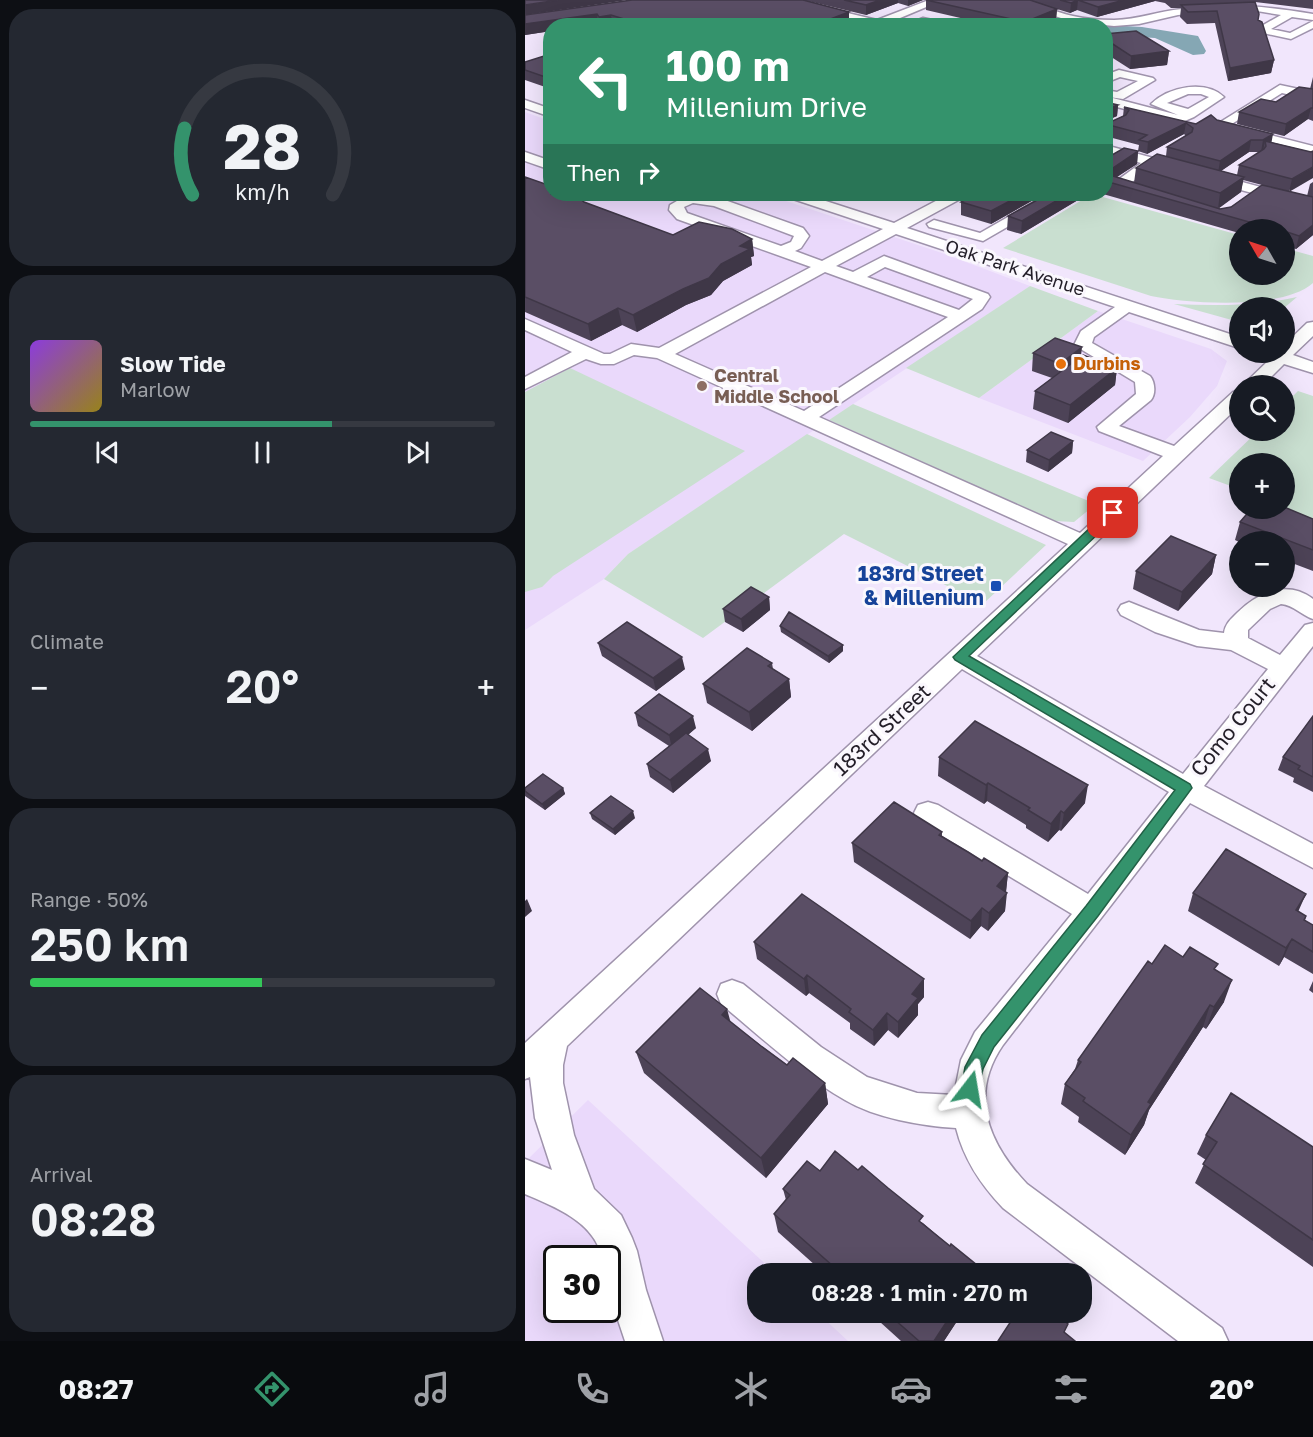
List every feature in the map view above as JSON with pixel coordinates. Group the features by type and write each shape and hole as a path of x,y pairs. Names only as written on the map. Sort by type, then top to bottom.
{"street":[{"path":"780,0 855,18"},
{"path":"889,18 938,0"},
{"path":"1012,0 1029,4 1061,18"},
{"path":"1029,4 1047,1 1067,8 1050,13"},
{"path":"1222,4 1232,20"},
{"path":"1113,22 1154,18 1222,4 1235,8 1313,17"},
{"path":"1135,11 1154,18"},
{"path":"1291,13 1262,30 1291,36 1313,24"},
{"path":"1113,76 1119,73 1149,80 1119,96 1113,95"},
{"path":"1313,96 1280,89 1220,126 1313,150"},
{"path":"1113,102 1185,116"},
{"path":"525,104 543,110"},
{"path":"525,155 542,148"},
{"path":"1152,196 1118,185 1166,150"},
{"path":"1113,157 1124,154 1313,205"},
{"path":"525,155 543,163"},
{"path":"1220,180 1237,168"},
{"path":"1291,199 1305,189"},
{"path":"1239,202 1256,190"},
{"path":"685,201 677,205 676,210 682,216 961,316"},
{"path":"713,201 798,231 802,236 800,241 782,252"},
{"name":"Oak Park Avenue","path":"813,201 1229,340"},
{"path":"661,354 821,266 946,201"},
{"path":"915,218 983,237 1044,201"},
{"path":"805,418 977,306 982,297 884,261 854,278"},
{"path":"1127,306 1087,335 1083,345 1144,380 1145,396 1106,427 1176,454"},
{"path":"525,324 601,359 613,359 631,349 661,354 1082,542"},
{"path":"1295,340 1313,327"},
{"path":"525,384 586,352"},
{"path":"1295,362 1313,368"},
{"name":"183rd Street","path":"525,1064 1229,405"},
{"path":"1129,610 1163,626 1197,638 1236,642 1236,628 1258,604 1270,598 1283,595 1304,602 1313,611"},
{"name":"Como Court","path":"970,1113 970,1089 980,1053 1185,788 1313,630"},
{"name":"Como Court","path":"1236,642 1282,666"},
{"path":"960,657 1185,788 1313,857"},
{"path":"928,813 1092,911"},
{"path":"732,994 810,1058 858,1090 917,1109 970,1113 985,1162 1015,1196 1209,1341"},
{"path":"553,1037 547,1065 550,1103 557,1134 582,1201"},
{"path":"525,1176 582,1201 608,1228 619,1251 627,1290 644,1341"}],"shaded area":[{"name":"Central Middle School","path":"525,112 543,118 543,201 786,201 939,252 1030,286 628,554 604,579 525,630"},
{"path":"1098,311 1211,349 1227,361 1217,386 1190,417 1143,461 979,398"},
{"path":"588,1100 764,1263 747,1263 747,1323 829,1323 848,1341 525,1341 525,1162"}],"green space":[{"path":"1113,200 1229,232 1229,285 1295,285 1295,251 1313,256 1313,283 1299,292 1283,297 1229,297 1229,303 1211,303 1151,296 1003,248 1080,201"},
{"path":"1030,286 1098,311 979,398 906,368"},
{"path":"1174,304 1229,305 1229,319"},
{"path":"570,368 745,451 553,576 542,587 525,592 525,392"},
{"path":"1298,391 1313,396 1313,519 1295,512 1295,453 1235,453 1248,441 1295,441 1295,394"},
{"path":"853,404 1096,504 1074,522 1054,521 829,420"},
{"path":"807,434 1046,545 983,604 844,534 703,638 604,579 628,554"},
{"path":"1229,459 1229,485 1209,478"}],"water":[{"path":"1113,25 1142,27 1198,36 1206,51 1204,54 1193,55 1155,38 1113,35"}],"building":[{"path":"525,0 558,0 525,5"},
{"path":"632,0 803,0 849,12 833,18 621,18 611,15 599,17 597,14 568,18 543,18 543,22 525,24 525,15"},
{"path":"844,0 880,0 866,5"},
{"path":"926,0 1030,0 1057,9 1035,18 1007,18"},
{"path":"1060,0 1078,0 1071,3"},
{"path":"1078,0 1124,0 1098,7"},
{"path":"1255,2 1259,14 1258,20 1262,22 1274,60 1230,68 1217,11 1188,12 1181,5"},
{"path":"1136,31 1169,51 1131,56 1113,44 1113,33"},
{"path":"543,56 543,76 525,70 525,62"},
{"path":"1299,87 1313,89 1313,108 1286,124 1239,112 1261,99 1276,102"},
{"path":"1124,107 1196,124 1211,115 1217,120 1273,134 1263,140 1251,140 1220,161 1167,147 1192,132 1193,128 1186,123 1148,142 1139,140 1147,135 1113,126 1113,121 1126,115 1129,110"},
{"path":"1265,141 1313,151 1313,167 1292,179 1239,165 1264,149"},
{"path":"1124,148 1138,151 1113,168 1113,154"},
{"path":"1157,154 1244,177 1220,193 1136,168"},
{"path":"1113,176 1220,209 1231,207 1262,185 1313,197 1313,225 1299,236 1295,235 1295,219 1238,219 1113,183"},
{"path":"525,177 543,183 543,201 583,201 673,235 699,222 732,229 752,239 740,246 750,249 721,264 709,278 633,315 618,308 588,324 525,297"},
{"path":"963,201 1010,201 991,211 961,202"},
{"path":"1035,201 1056,201 1022,221 1008,216"},
{"path":"1055,338 1082,347 1060,364 1033,353"},
{"path":"1083,355 1117,368 1070,405 1035,391"},
{"path":"1051,432 1073,441 1049,460 1027,450"},
{"path":"1295,512 1313,519 1313,550 1295,543 1295,531 1263,531 1240,522 1243,519 1295,519"},
{"path":"1171,536 1216,555 1182,592 1136,571"},
{"path":"751,587 769,597 741,619 723,609"},
{"path":"789,612 843,645 828,656 780,626"},
{"path":"627,622 682,657 653,678 598,643"},
{"path":"747,648 772,663 768,666 789,679 749,712 703,684"},
{"path":"659,694 693,716 669,735 635,713"},
{"path":"1313,716 1313,777 1298,769 1300,766 1283,757"},
{"path":"975,721 1088,785 1064,813 1061,811 1051,824 1028,810 1030,808 939,757"},
{"path":"686,733 708,749 670,780 647,764"},
{"path":"543,774 563,788 542,804 525,791 525,788"},
{"path":"611,796 633,811 613,829 590,813"},
{"path":"894,802 942,832 939,835 982,861 984,858 1008,873 997,886 1007,893 989,913 982,908 971,921 852,843"},
{"path":"1226,849 1306,894 1296,910 1306,916 1304,920 1313,925 1313,952 1292,939 1286,948 1193,893"},
{"path":"802,894 924,979 912,994 918,998 898,1022 887,1013 873,1030 849,1012 851,1009 807,975 804,979 754,942"},
{"path":"1165,945 1183,957 1190,947 1218,964 1214,969 1232,980 1214,1007 1210,1005 1148,1102 1151,1104 1131,1135 1083,1101 1085,1098 1065,1084 1081,1062 1078,1060 1148,961 1152,964"},
{"path":"700,988 727,1009 722,1015 761,1046 787,1065 793,1058 825,1083 761,1158 636,1052"},
{"path":"1231,1093 1313,1147 1313,1240 1203,1164 1217,1142 1206,1135"},
{"path":"835,1151 858,1170 862,1166 923,1216 919,1221 974,1263 830,1263 774,1214 790,1195 783,1189 807,1161 820,1171"},
{"path":"899,1323 946,1323 934,1341 919,1341"},
{"path":"1010,1323 1067,1323 1064,1332 1075,1341 998,1341"}],"place":[{"name":"Durbins","path":"1061,364"},
{"name":"Central Middle School","path":"702,386"},
{"name":"183rd Street & Millenium","path":"996,586"}],"route":[{"path":"970,1089 974,1067 988,1041 1092,911 1185,788 960,657 1113,513"}]}
